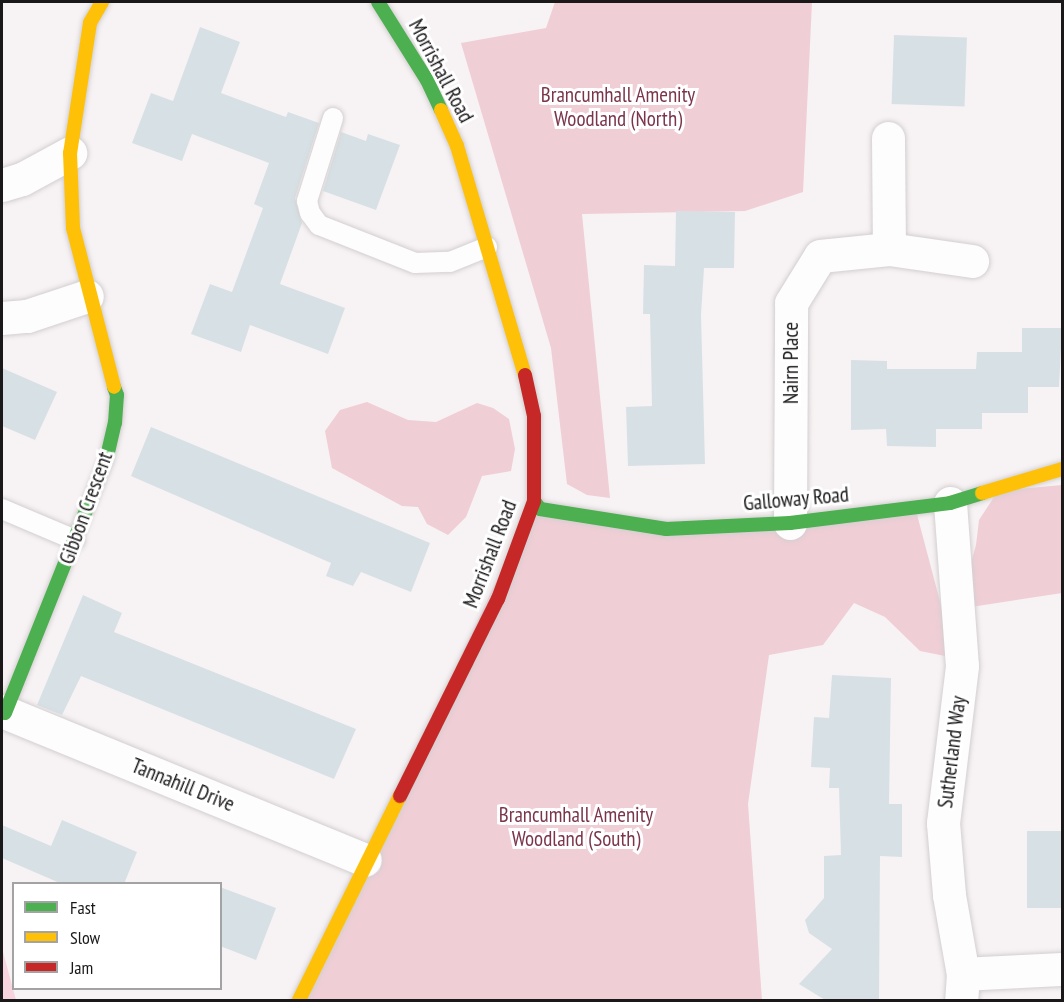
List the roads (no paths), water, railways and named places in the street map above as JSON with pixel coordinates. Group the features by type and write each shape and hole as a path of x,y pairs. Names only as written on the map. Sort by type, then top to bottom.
{"street":[{"name":"Gibbon Crescent","path":"3,712 106,461 115,423 117,395 87,296 73,228 70,153 90,23 102,2"},
{"name":"Morrishall Road","path":"298,1000 365,860 498,599 534,501 534,416 519,347 457,146 427,80 378,2"},
{"path":"888,138 889,249"},
{"path":"2,185 22,179 70,153"},
{"name":"Nairn Place","path":"790,523 791,303 820,256 889,249 972,261"},
{"path":"2,318 27,316 87,296"},
{"name":"Galloway Road","path":"534,501 540,509 666,529 790,523 950,503 1062,469"},
{"name":"Sutherland Way","path":"950,503 962,666 943,823 949,895 962,988"},
{"name":"Tannahill Drive","path":"3,712 365,860"},
{"path":"962,988 1062,969"}],"lane":[{"path":"333,118 307,201 310,213 319,225 415,264 450,262 487,247"},
{"path":"2,509 75,540"}],"park label":[{"name":"Brancumhall Amenity Woodland (North)","path":"618,107"},
{"name":"Brancumhall Amenity Woodland (South)","path":"576,827"}]}
